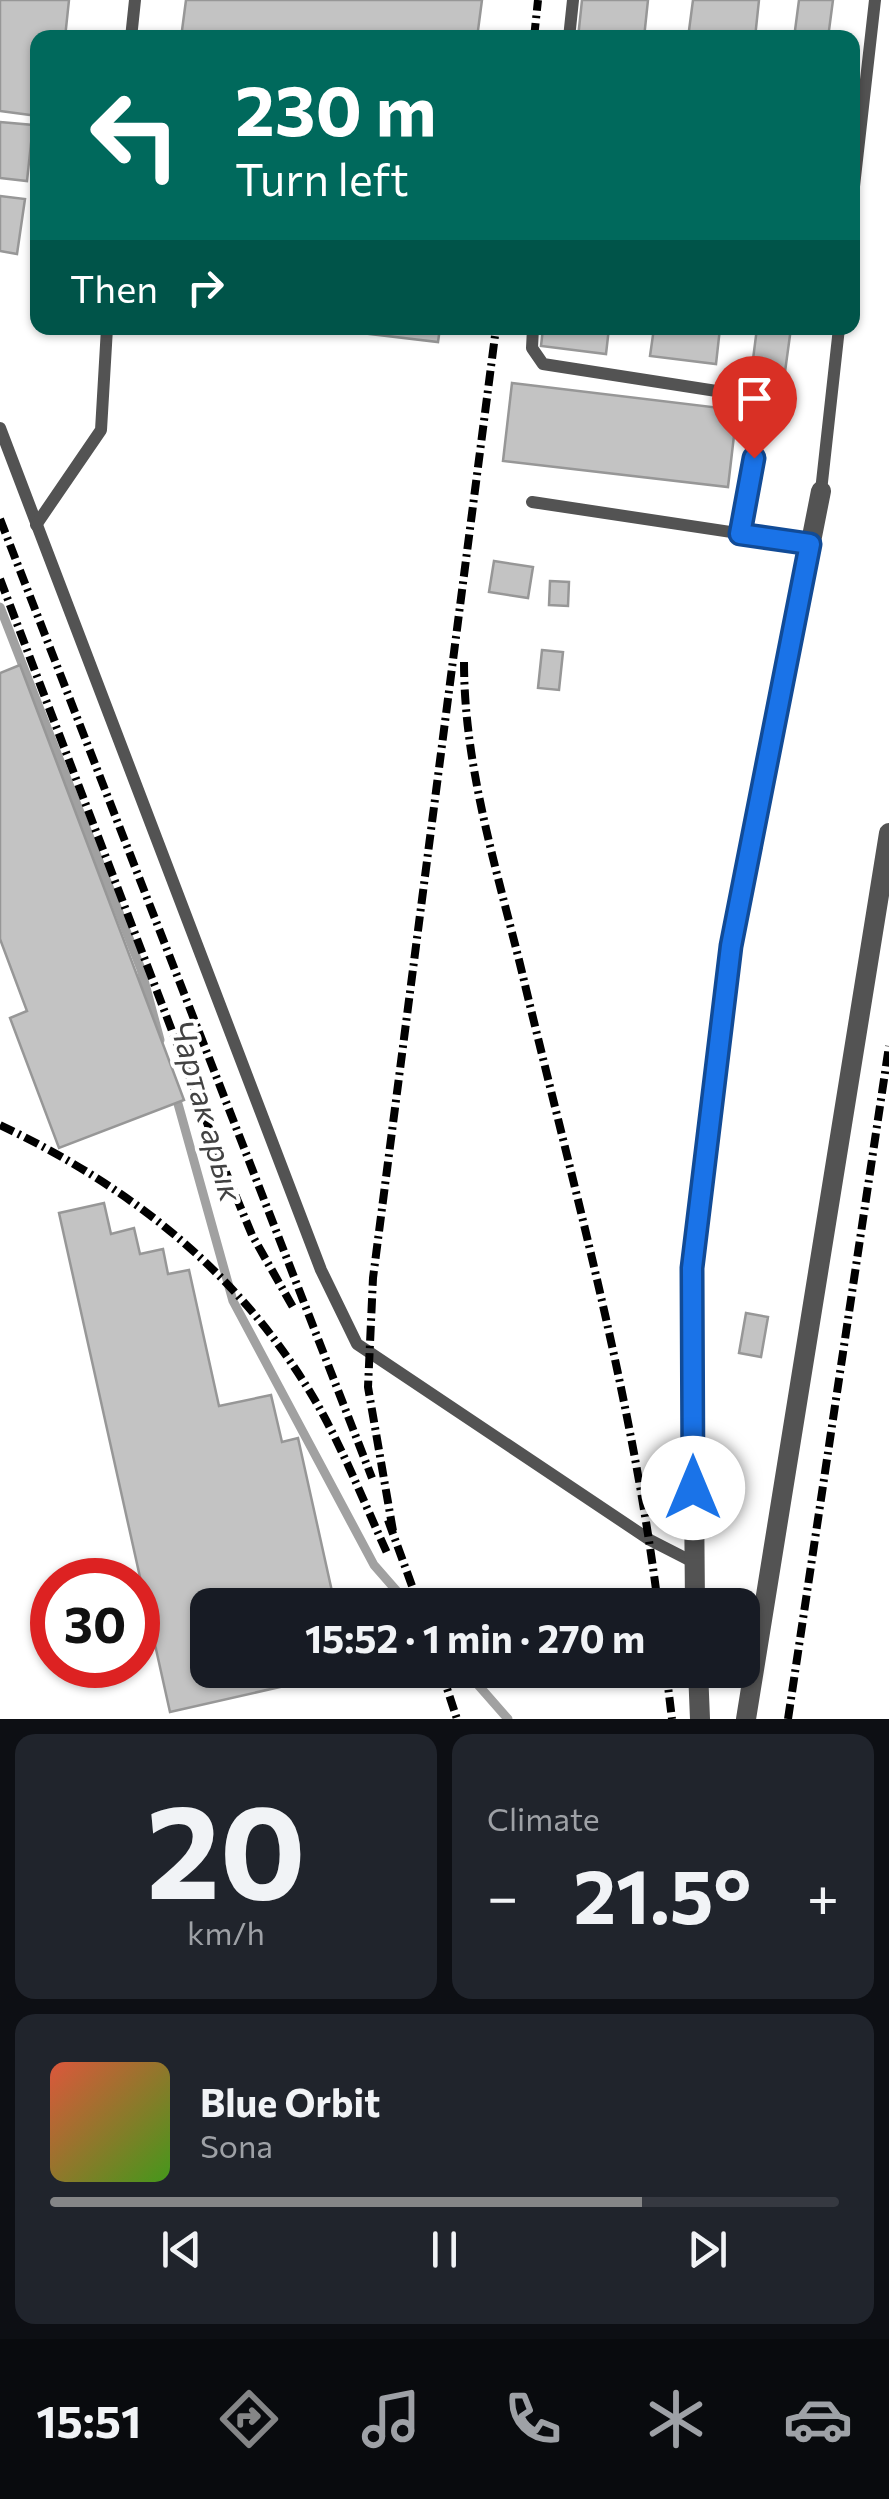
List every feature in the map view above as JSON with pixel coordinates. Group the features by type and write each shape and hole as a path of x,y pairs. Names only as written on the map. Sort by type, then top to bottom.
{"street":[{"path":"694,1588 692,1268 731,946 821,491"},
{"path":"746,1719 889,833"},
{"path":"699,1688 700,1719"}],"lane":[{"path":"132,30 135,0"},
{"path":"569,30 574,0"},
{"path":"860,133 875,0"},
{"path":"36,525 101,430 106,335"},
{"path":"533,335 532,348 543,364 755,397 762,402 740,534"},
{"path":"821,491 838,335"},
{"path":"0,428 322,1270 357,1344 650,1540 693,1562"},
{"path":"532,502 810,544"}],"building":[{"path":"0,0 69,0 66,30 30,30 30,115 0,111"},
{"path":"186,0 482,0 478,30 182,30"},
{"path":"582,0 648,0 645,30 579,30"},
{"path":"693,0 759,0 756,30 689,30"},
{"path":"799,0 833,0 829,30 795,30"},
{"path":"0,122 30,125 27,181 0,178"},
{"path":"0,196 25,199 17,254 0,251"},
{"path":"378,335 439,335 438,342"},
{"path":"542,335 608,335 606,354 541,346"},
{"path":"653,335 719,335 716,364 650,356"},
{"path":"756,335 790,335 784,379 751,375"},
{"path":"512,383 737,410 728,487 503,461"},
{"path":"494,561 533,567 528,598 489,592"},
{"path":"550,581 569,582 568,606 549,605"},
{"path":"542,650 563,652 559,690 538,688"},
{"path":"20,665 184,1100 59,1148 10,1018 27,1011 0,939 0,673"},
{"path":"104,1203 111,1234 134,1228 140,1254 163,1249 168,1274 189,1270 219,1406 271,1395 282,1442 298,1438 331,1588 190,1588 190,1688 275,1688 170,1712 160,1667 160,1558 136,1558 59,1213"},
{"path":"746,1313 768,1317 761,1357 739,1353"}],"waterway":[{"name":"Чартак арык","path":"0,607 141,969 160,1040"},
{"name":"Чартак арык","path":"175,1093 233,1301 374,1565 394,1588"},
{"name":"Чартак арык","path":"481,1688 508,1719"}],"railway":[{"path":"535,30 538,0"},
{"path":"393,1531 368,1387 373,1278 495,335"},
{"path":"0,519 372,1478"},
{"path":"0,579 225,1170 252,1235 294,1309"},
{"path":"464,662 477,786 618,1372 656,1588"},
{"path":"788,1719 889,1046"},
{"path":"0,1125 97,1178 141,1208 222,1278 291,1362 320,1409 388,1555"},
{"path":"388,1520 413,1588"},
{"path":"447,1688 457,1719"},
{"path":"668,1688 672,1719"}],"route":[{"path":"693,1488 692,1268 731,946 810,544 740,534 754,458"}]}
